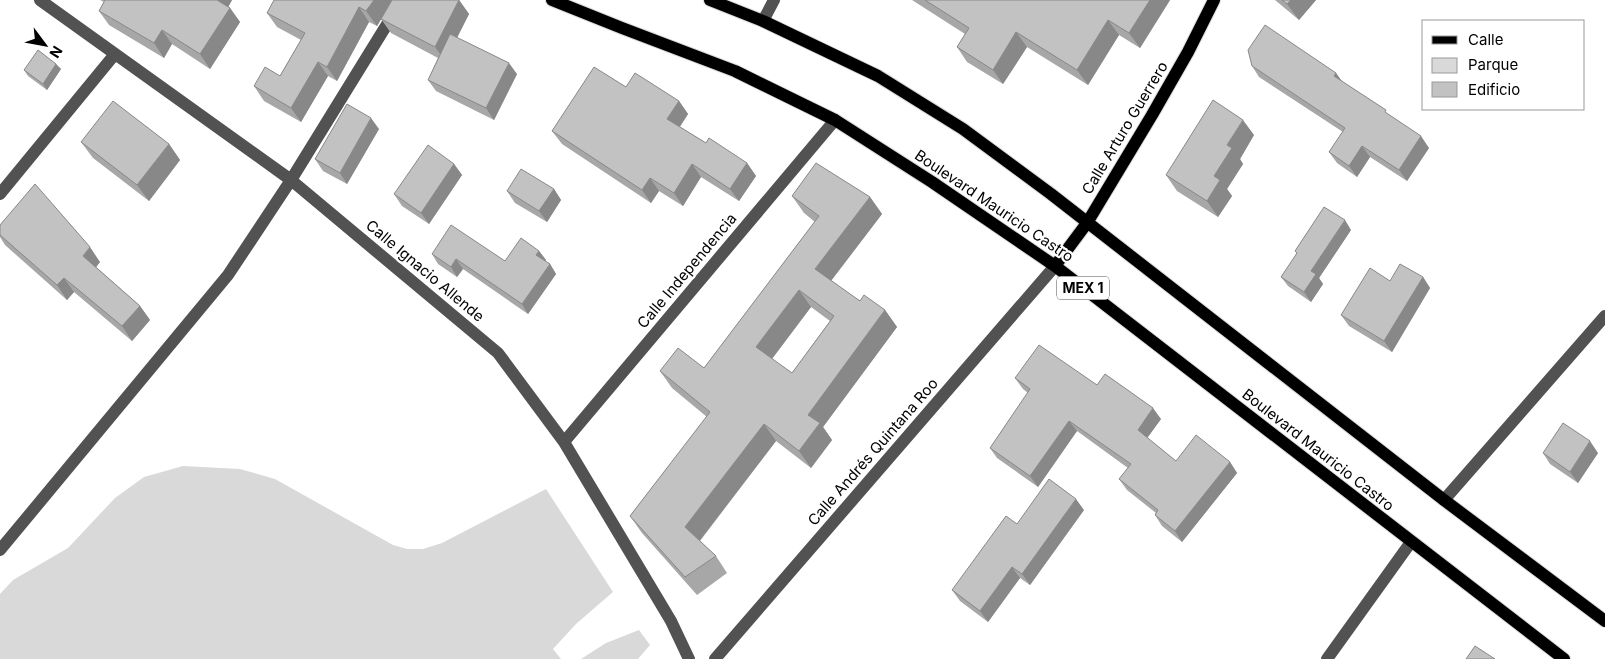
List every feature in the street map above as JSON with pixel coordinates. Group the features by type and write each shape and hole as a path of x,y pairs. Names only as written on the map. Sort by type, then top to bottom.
{"main road":[{"name":"Boulevard Mauricio Castro","path":"552,0 735,72 835,120 932,182 1055,266 1564,659"},
{"path":"710,0 763,21 878,76 963,129 1088,223 1444,500 1605,621"},
{"name":"Calle Arturo Guerrero","path":"1055,266 1088,223 1161,99 1212,2"}],"street":[{"name":"Calle Ignacio Allende","path":"40,0 291,180 498,353 564,442 670,621 689,659"},
{"path":"0,550 228,275 291,180 402,0"},
{"path":"763,21 774,0"},
{"path":"0,194 115,54"},
{"name":"Calle Independencia","path":"564,442 835,120"},
{"name":"Calle Andrés Quintana Roo","path":"715,659 1055,266"},
{"path":"1444,500 1605,316"},
{"path":"1326,659 1411,542"}],"green space":[{"path":"183,466 240,469 275,479 393,545 407,549 423,549 442,543 546,489 613,592 576,624 553,649 561,659 0,659 0,594 13,580 68,548 115,498 144,477"},
{"path":"639,630 650,645 638,659 581,659 606,643"}],"building":[{"path":"105,0 217,0 230,8 200,54 162,30 154,43 99,11"},
{"path":"274,0 374,0 366,11 359,7 327,67 318,62 291,108 254,86 265,67 280,76 305,33 267,13"},
{"path":"392,0 459,0 435,47 381,19"},
{"path":"925,0 1150,0 1129,33 1108,20 1077,70 1016,32 993,70 957,47 969,28"},
{"path":"1282,0 1291,0 1287,4"},
{"path":"1265,25 1336,73 1334,76 1386,110 1385,112 1421,136 1399,170 1362,146 1349,166 1329,152 1345,128 1252,66 1248,50"},
{"path":"450,34 509,63 486,108 428,80"},
{"path":"38,50 56,64 43,84 24,70"},
{"path":"594,67 626,87 635,73 679,101 667,119 706,143 709,138 747,163 730,189 692,164 674,193 650,178 642,190 552,131"},
{"path":"1213,100 1243,120 1227,145 1232,148 1214,176 1220,180 1207,201 1166,175"},
{"path":"113,101 169,144 137,185 81,142"},
{"path":"347,104 371,118 340,173 315,159"},
{"path":"428,145 454,164 421,213 394,194"},
{"path":"816,163 870,197 815,269 860,301 864,295 885,310 808,415 820,423 799,451 764,424 685,527 716,556 685,577 630,516 710,412 660,371 678,348 704,368 819,216 792,196","holes":["799,290 834,316 792,373 756,347"]},
{"path":"521,169 554,189 539,211 507,191"},
{"path":"35,184 90,247 83,256 140,306 122,326 64,278 57,285 0,235 0,225"},
{"path":"1324,207 1345,220 1311,271 1316,274 1304,292 1281,277 1297,253 1295,251"},
{"path":"451,225 505,261 521,238 539,251 536,255 550,264 522,304 456,259 451,267 432,254"},
{"path":"1400,264 1423,277 1384,341 1341,315 1370,268 1390,281"},
{"path":"1039,345 1097,385 1105,374 1153,408 1138,430 1176,461 1196,435 1230,462 1175,531 1155,515 1158,510 1119,479 1131,464 1069,421 1030,476 990,448 1030,389 1015,378"},
{"path":"1563,423 1590,441 1570,472 1543,453"},
{"path":"1049,479 1076,499 1022,574 1012,567 980,611 952,590 1006,516 1017,524"},
{"path":"1475,646 1495,659 1466,659"}]}
